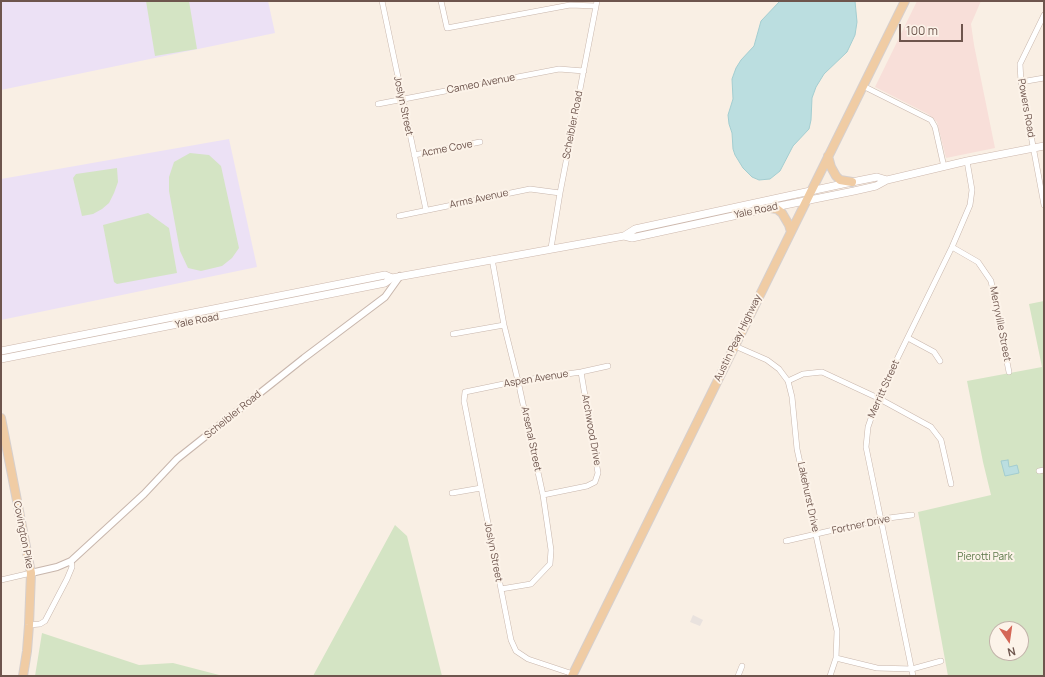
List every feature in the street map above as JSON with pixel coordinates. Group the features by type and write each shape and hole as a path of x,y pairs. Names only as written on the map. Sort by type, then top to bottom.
{"main road":[{"name":"Austin Peay Highway","path":"572,675 905,1"},
{"name":"Yale Road","path":"624,236 632,238 876,186 888,180 944,166 1044,146"},
{"path":"828,156 831,167 836,176 840,180 852,182"},
{"name":"Yale Road","path":"1,359 385,283 396,277 624,236 639,228 852,182 877,177 888,180"},
{"path":"770,208 777,209 782,213 789,225 790,232"},
{"name":"Yale Road","path":"1,351 385,275 396,277"},
{"name":"Covington Pike","path":"1,418 31,573 27,651 23,676"}],"street":[{"name":"Joslyn Street","path":"382,1 426,210"},
{"path":"442,2 447,28 570,5 597,3"},
{"name":"Scheibler Road","path":"551,248 560,193 597,3"},
{"name":"Powers Road","path":"1044,15 1020,64 1021,82 1044,205"},
{"name":"Cameo Avenue","path":"378,104 559,69 584,71"},
{"path":"1021,82 1044,78"},
{"path":"863,86 931,120 936,127 944,166"},
{"name":"Acme Cove","path":"414,155 480,142"},
{"name":"Merritt Street","path":"913,676 866,447 868,427 878,398 952,247 970,205 972,190 967,161"},
{"name":"Arms Avenue","path":"399,216 530,189 560,193"},
{"name":"Merryville Street","path":"952,247 978,262 991,281 1009,372"},
{"name":"Arsenal Street","path":"492,259 504,325 543,495 552,550 550,564 531,584 501,589"},
{"name":"Scheibler Road","path":"31,573 57,567 71,561 144,494 177,460 385,297 396,277"},
{"path":"453,334 504,325"},
{"path":"908,338 934,352 940,361"},
{"name":"Lakehurst Drive","path":"735,346 767,360 779,369 788,381 792,397 798,449 837,631 836,658 830,676"},
{"name":"Aspen Avenue","path":"465,392 518,381 581,372 608,366"},
{"name":"Archwood Drive","path":"543,495 587,486 595,482 598,473 581,372"},
{"path":"788,381 803,374 822,372 878,398 931,427 941,440 951,484"},
{"name":"Joslyn Street","path":"465,392 464,401 511,640 516,651 528,659 572,675"},
{"path":"452,493 481,488"},
{"name":"Fortner Drive","path":"786,542 881,519 912,515"},
{"path":"29,625 40,624 45,621 67,579 72,567 71,561"},
{"path":"1,580 31,573"},
{"path":"836,658 877,668 912,669 941,661"},
{"path":"738,676 742,666"}],"shaded area":[{"path":"1,1 268,1 275,33 1,90"},
{"path":"917,1 981,1 971,24 995,148 946,158 937,122 928,114 875,87"},
{"path":"229,139 257,267 1,320 1,179"},
{"path":"693,615 703,620 700,626 690,622"}],"green space":[{"path":"146,1 189,1 197,49 155,56"},
{"path":"190,153 209,155 221,166 239,248 232,258 222,266 201,271 188,268 180,251 169,191 169,177 174,162"},
{"path":"117,168 118,182 109,203 93,214 82,216 73,178 76,174"},
{"path":"148,213 169,228 177,273 117,284 114,282 103,225"},
{"name":"Pierotti Park","path":"1044,301 1044,676 948,676 918,512 991,495 967,381 1042,367 1029,304"},
{"path":"395,525 407,536 442,676 313,676"},
{"path":"42,633 139,665 173,663 223,676 35,676"}],"water":[{"path":"780,1 855,1 857,22 855,35 847,52 824,74 816,87 812,98 809,129 793,146 780,171 770,179 759,180 752,177 743,168 733,149 732,133 728,115 733,99 732,79 741,60 754,46 761,21"},
{"path":"1008,460 1009,467 1017,465 1019,473 1005,476 1001,461"}]}
